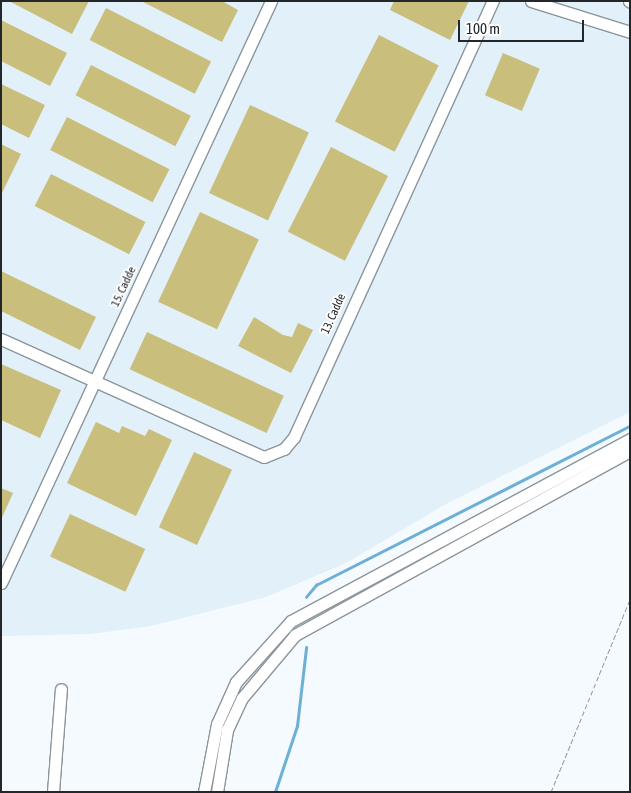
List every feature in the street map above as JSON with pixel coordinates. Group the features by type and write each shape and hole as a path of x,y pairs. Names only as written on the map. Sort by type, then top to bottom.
{"street":[{"name":"15. Cadde","path":"1,583 96,382 271,1"},
{"name":"13. Cadde","path":"1,339 264,457 288,446 493,1"},
{"path":"531,1 630,32"},
{"path":"204,792 217,724 236,682 291,621 630,439"},
{"path":"217,792 227,730 242,698 295,635 630,451"},
{"path":"52,792 61,688"}],"path":[{"path":"551,792 630,599"}],"shaded area":[{"path":"1,1 630,1 630,412 446,504 346,563 266,597 151,626 91,634 1,636"}],"building":[{"path":"9,1 89,1 72,34"},
{"path":"141,1 222,1 238,10 222,42"},
{"path":"394,1 469,1 450,40 390,10"},
{"path":"106,8 211,62 195,94 90,40"},
{"path":"1,20 67,53 50,86 1,61"},
{"path":"379,35 439,65 395,152 335,121"},
{"path":"503,53 540,69 522,111 485,95"},
{"path":"91,65 191,116 175,146 76,95"},
{"path":"1,84 45,105 29,138 1,124"},
{"path":"250,105 309,132 268,220 209,193"},
{"path":"67,117 169,169 153,202 50,150"},
{"path":"1,144 21,154 1,195"},
{"path":"331,147 388,176 345,261 288,232"},
{"path":"51,174 145,222 129,254 35,206"},
{"path":"200,212 259,239 217,329 158,302"},
{"path":"1,271 96,317 80,350 1,311"},
{"path":"254,317 283,335 292,337 298,323 313,330 291,373 238,346"},
{"path":"147,332 284,396 267,433 130,369"},
{"path":"1,364 61,390 40,438 1,420"},
{"path":"96,422 119,433 122,426 145,436 149,429 172,440 136,516 67,483"},
{"path":"194,452 232,470 197,545 159,527"},
{"path":"1,488 13,493 1,520"},
{"path":"70,514 145,549 125,592 50,557"}],"waterway":[{"path":"306,597 316,585 630,426"},
{"path":"275,792 297,726 306,648"}]}
